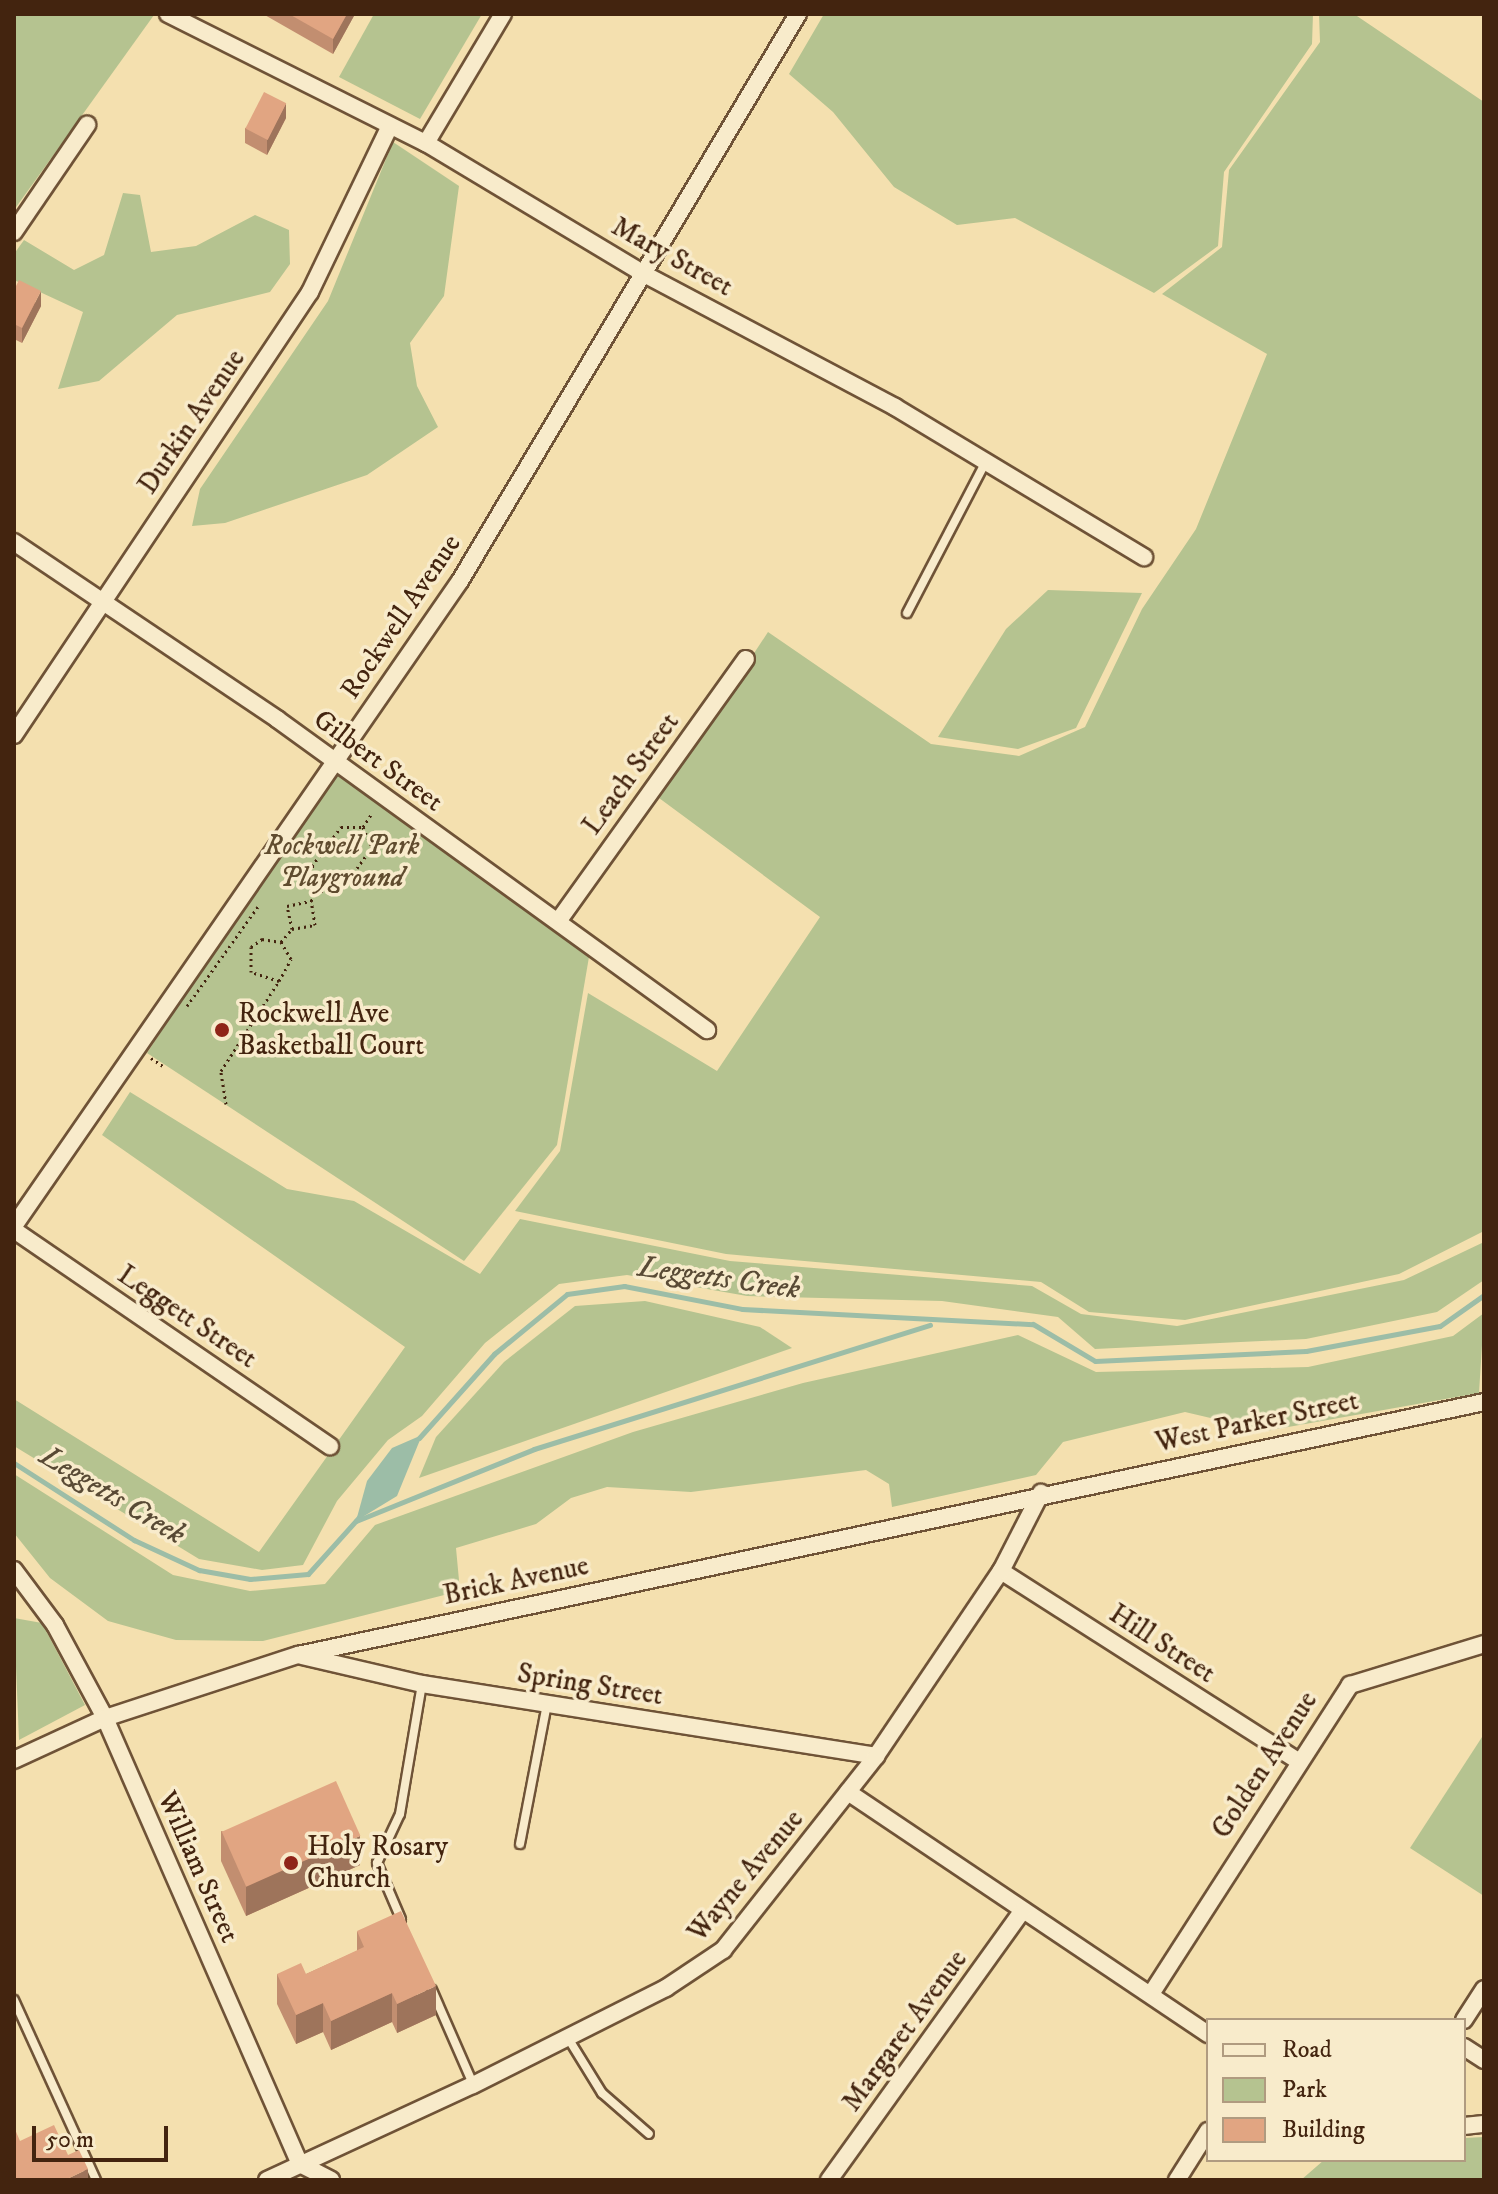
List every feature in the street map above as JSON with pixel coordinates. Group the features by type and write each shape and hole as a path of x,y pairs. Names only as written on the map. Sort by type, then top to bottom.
{"street":[{"name":"Mary Street","path":"168,14 426,143 644,274 895,407 1144,557"},
{"path":"426,143 503,14"},
{"name":"Rockwell Avenue","path":"14,1228 460,581 798,14"},
{"path":"14,232 87,125"},
{"name":"Durkin Avenue","path":"14,735 310,292 390,126"},
{"name":"Gilbert Street","path":"14,542 559,920 707,1030"},
{"name":"Leach Street","path":"559,920 746,659"},
{"name":"Leggett Street","path":"14,1228 330,1446"},
{"name":"West Parker Street","path":"1041,1493 1484,1402"},
{"name":"Wayne Avenue","path":"267,2180 473,2085 568,2037 723,1950 876,1756 1001,1571 1041,1493"},
{"name":"Brick Avenue","path":"14,1760 105,1718 298,1655 1041,1493"},
{"name":"William Street","path":"14,1570 55,1625 105,1718 300,2164"},
{"name":"Hill Street","path":"1001,1571 1296,1760"},
{"name":"Golden Avenue","path":"1151,1994 1296,1760 1350,1685 1366,1675 1484,1644"},
{"name":"Spring Street","path":"298,1655 422,1684 876,1756"},
{"path":"848,1792 1206,2033"},
{"name":"Margaret Avenue","path":"829,2180 1022,1911"},
{"path":"1465,2018 1484,1989"},
{"path":"1466,2048 1484,2060"},
{"path":"1177,2180 1206,2134"},
{"path":"300,2164 331,2180"}],"lane":[{"path":"907,613 985,463"},
{"path":"407,1932 377,1863 400,1814 422,1684"},
{"path":"520,1844 547,1704"},
{"path":"425,1974 473,2085"},
{"path":"14,2000 96,2180"},
{"path":"568,2037 602,2093 649,2134"}],"path":[{"path":"363,827 372,813"},
{"path":"292,929 287,906 311,901 318,891 312,866 341,827 363,827"},
{"path":"318,891 341,891 372,847 363,827"},
{"path":"281,942 292,929 315,925 311,901"},
{"path":"279,981 251,972 248,956 262,939 281,942"},
{"path":"226,1104 221,1071 291,959 281,942"}],"green space":[{"path":"14,14 154,15 14,210"},
{"path":"374,14 482,14 420,119 339,77"},
{"path":"824,14 1313,14 1312,44 1224,172 1218,246 1154,293 1015,218 957,225 894,187 833,112 789,74"},
{"path":"1319,14 1354,14 1484,102 1484,1231 1399,1274 1185,1320 1089,1312 1041,1282 726,1254 515,1211 560,1151 588,993 717,1071 820,917 659,798 768,632 931,744 1019,756 1085,727 1142,609 1196,529 1267,354 1162,294 1222,247 1229,170 1320,42"},
{"path":"393,142 459,186 444,296 410,343 417,386 438,427 367,475 225,523 192,526 200,489 328,301"},
{"path":"123,193 140,195 151,252 196,246 255,215 289,230 290,264 270,292 177,315 99,381 58,389 83,312 14,280 14,254 24,240 74,270 104,255"},
{"path":"1048,590 1142,593 1076,728 1018,749 938,737 1006,629"},
{"name":"Rockwell Park Playground","path":"334,769 590,951 557,1145 464,1261 147,1053"},
{"path":"130,1092 287,1189 354,1201 480,1274 520,1219 730,1261 1032,1286 1081,1314 1177,1326 1404,1280 1484,1242 1484,1280 1437,1312 1306,1339 1095,1349 1058,1317 942,1301 747,1296 627,1275 559,1284 485,1343 422,1416 388,1440 337,1501 303,1565 262,1570 199,1559 14,1446 14,1399 259,1552 405,1347 102,1135"},
{"path":"645,1301 760,1327 792,1348 419,1478 436,1437 504,1362 575,1306"},
{"path":"1484,1313 1479,1393 1266,1431 1185,1412 1063,1442 1036,1475 892,1507 889,1484 866,1470 691,1492 607,1487 571,1498 536,1524 456,1548 460,1591 263,1641 176,1640 108,1621 50,1578 14,1533 14,1474 173,1575 250,1591 325,1584 375,1525 633,1432 803,1383 1018,1335 1096,1372 1308,1367 1453,1336"},
{"path":"14,1618 42,1623 85,1705 19,1740"},
{"path":"1484,1734 1484,1896 1410,1848"},
{"path":"1484,2137 1484,2180 1301,2180 1322,2162 1466,2162 1466,2138"}],"shaded area":[{"path":"422,1435 397,1496 356,1521 367,1481 392,1448"}],"building":[{"path":"289,14 347,14 333,39"},
{"path":"264,92 286,103 268,140 245,129"},
{"path":"19,280 41,291 22,328 14,324 14,290"},
{"path":"336,1781 360,1836 246,1887 222,1832"},
{"path":"401,1911 436,1986 397,2004 392,1993 331,2021 323,2003 296,2015 277,1974 301,1963 306,1974 364,1947 357,1931"},
{"path":"54,2125 68,2155 79,2150 88,2169 65,2180 14,2180 14,2127 20,2141"}],"waterway":[{"name":"Leggetts Creek","path":"419,1438 494,1354 567,1294 624,1286 742,1309 1033,1324 1095,1361 1306,1351 1440,1326 1484,1295"},
{"name":"Leggetts Creek","path":"356,1521 534,1449 930,1325"},
{"name":"Leggetts Creek","path":"14,1463 134,1540 199,1570 250,1579 308,1574 360,1516"}],"place":[{"name":"Rockwell Ave Basketball Court","path":"222,1030"},
{"name":"Holy Rosary Church","path":"291,1863"}]}
